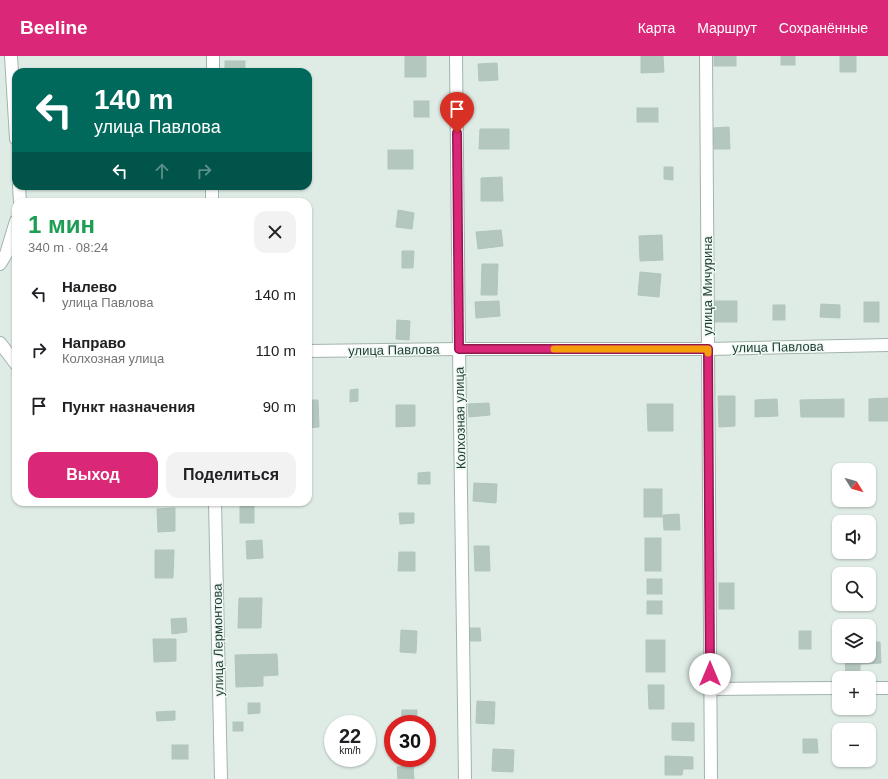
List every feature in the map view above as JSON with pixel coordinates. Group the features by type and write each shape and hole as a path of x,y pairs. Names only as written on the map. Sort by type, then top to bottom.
{"street":[{"path":"11,56 12,73"},
{"path":"212,68 213,56"},
{"name":"Колхозная улица","path":"456,56 465,779"},
{"name":"улица Мичурина","path":"706,56 710,689 712,779"},
{"path":"0,264 6,254 12,234"},
{"path":"0,343 12,359"},
{"name":"улица Павлова","path":"312,351 459,349 708,349 888,345"},
{"name":"улица Лермонтова","path":"215,506 221,779"},
{"path":"710,689 832,688"},
{"path":"876,688 888,688"}],"building":[{"path":"405,56 426,56 426,77 405,77"},
{"path":"641,56 663,56 664,72 641,73"},
{"path":"714,56 736,56 736,66 714,66"},
{"path":"781,56 795,56 795,65 781,65"},
{"path":"840,56 856,56 856,72 840,72"},
{"path":"225,61 245,61 245,68 225,68"},
{"path":"497,63 498,80 479,81 478,64"},
{"path":"414,101 429,101 429,117 414,117"},
{"path":"637,108 658,108 658,122 637,122"},
{"path":"729,127 730,149 714,149 713,128"},
{"path":"480,129 509,129 509,149 479,149"},
{"path":"388,150 413,150 413,169 388,169"},
{"path":"664,167 673,167 673,180 664,179"},
{"path":"502,177 503,201 481,201 481,178"},
{"path":"398,210 414,213 412,229 396,227"},
{"path":"501,230 503,246 478,249 476,232"},
{"path":"662,235 663,260 640,261 639,236"},
{"path":"402,251 414,251 413,268 402,268"},
{"path":"482,264 498,264 497,295 481,295"},
{"path":"640,272 661,274 659,297 638,295"},
{"path":"499,301 500,316 476,318 475,302"},
{"path":"714,301 737,301 737,322 714,322"},
{"path":"864,302 879,302 879,322 864,322"},
{"path":"821,304 840,305 840,318 820,317"},
{"path":"773,305 785,305 785,320 773,320"},
{"path":"397,320 410,321 409,340 396,339"},
{"path":"358,389 358,401 350,402 350,390"},
{"path":"718,396 735,396 735,426 719,427"},
{"path":"888,398 888,421 869,421 869,399"},
{"path":"777,399 778,416 755,417 755,400"},
{"path":"844,399 844,417 801,417 800,400"},
{"path":"312,400 318,400 319,427 312,428"},
{"path":"489,403 490,415 469,417 468,404"},
{"path":"647,404 673,404 673,431 648,431"},
{"path":"396,405 415,405 415,426 396,427"},
{"path":"430,472 430,484 418,484 418,473"},
{"path":"474,483 497,484 496,503 473,501"},
{"path":"644,489 662,489 662,517 644,517"},
{"path":"240,506 254,506 254,523 240,523"},
{"path":"175,508 175,531 158,532 157,509"},
{"path":"399,513 414,513 414,523 400,524"},
{"path":"679,514 680,530 664,530 663,515"},
{"path":"645,538 661,538 661,571 645,571"},
{"path":"262,540 263,558 247,559 246,541"},
{"path":"474,546 489,546 490,571 475,571"},
{"path":"155,550 174,550 173,578 155,578"},
{"path":"399,552 415,552 415,571 398,571"},
{"path":"647,579 662,579 662,594 647,594"},
{"path":"719,583 734,583 734,609 719,609"},
{"path":"239,598 262,598 261,628 238,628"},
{"path":"647,601 662,601 662,614 647,614"},
{"path":"186,618 187,632 172,634 171,619"},
{"path":"469,628 480,628 481,641 469,641"},
{"path":"401,630 417,631 416,653 400,652"},
{"path":"799,631 811,631 811,649 799,649"},
{"path":"153,639 176,639 176,661 154,662"},
{"path":"646,640 665,640 665,672 646,672"},
{"path":"876,642 880,642 881,663 860,664 860,671 846,671 845,663 876,663"},
{"path":"277,654 278,675 263,676 263,686 236,687 235,655"},
{"path":"648,685 664,685 664,709 649,709"},
{"path":"477,701 495,702 494,724 476,723"},
{"path":"248,703 260,703 260,713 248,714"},
{"path":"402,710 417,710 417,715 402,715"},
{"path":"175,711 175,720 157,721 156,712"},
{"path":"233,722 243,722 243,731 233,731"},
{"path":"672,723 694,723 694,741 672,740"},
{"path":"803,739 817,739 818,753 803,753"},
{"path":"172,745 188,745 188,759 172,759"},
{"path":"493,749 514,750 513,772 492,771"},
{"path":"665,756 693,757 693,769 683,769 682,775 665,775"},
{"path":"397,767 413,767 414,779 398,779"}],"slow traffic":[{"path":"554,349 708,349 708,353"}],"route":[{"path":"457,133 459,349 708,349 710,674"}]}
